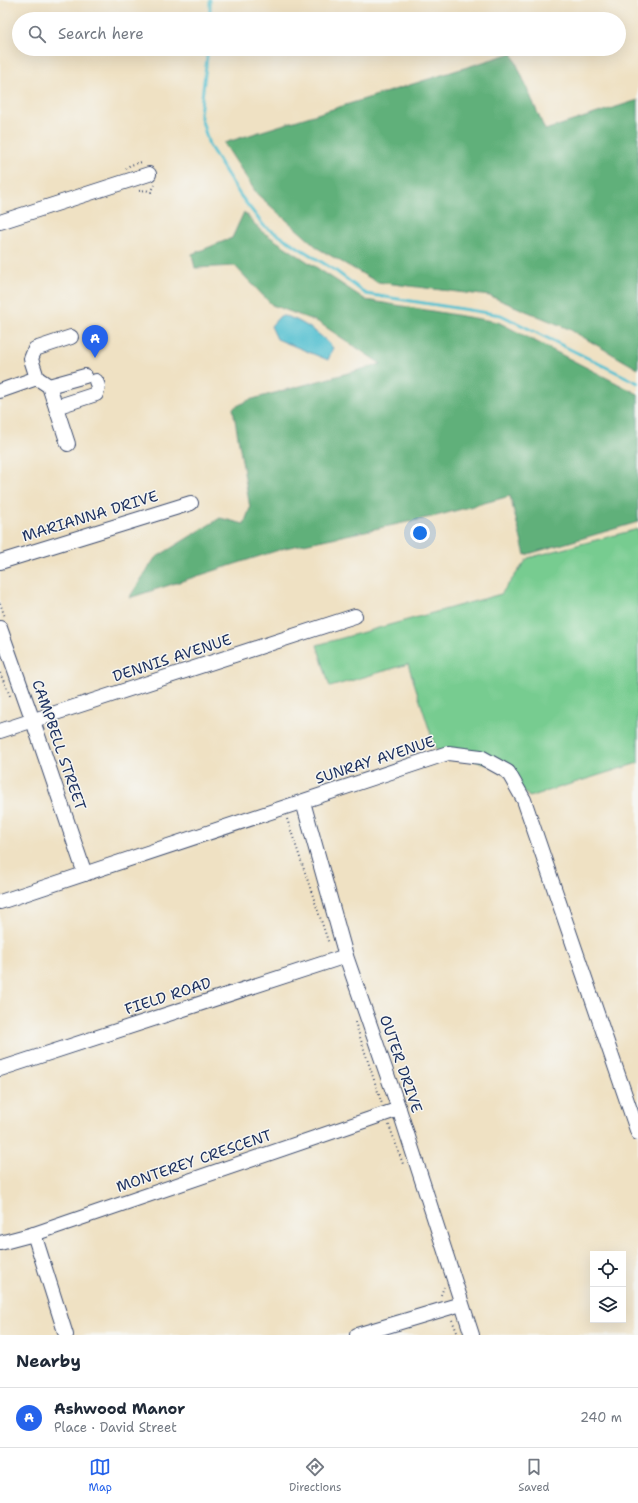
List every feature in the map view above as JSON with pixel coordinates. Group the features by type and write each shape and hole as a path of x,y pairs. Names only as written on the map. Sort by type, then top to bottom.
{"street":[{"path":"0,222 149,174"},
{"path":"68,444 49,386 37,378 31,359 35,349 71,337"},
{"path":"0,390 37,378"},
{"path":"49,386 91,378 98,386 96,394 56,407"},
{"name":"MARIANNA DRIVE","path":"0,562 190,503"},
{"name":"DENNIS AVENUE","path":"0,731 355,616"},
{"name":"CAMPBELL STREET","path":"3,623 33,720 85,874"},
{"name":"SUNRAY AVENUE","path":"0,902 448,754 481,757 508,772 524,800 638,1133"},
{"name":"OUTER DRIVE","path":"303,802 346,956 399,1109 472,1335"},
{"name":"FIELD ROAD","path":"0,1069 346,956"},
{"name":"MONTEREY CRESCENT","path":"0,1243 34,1234 399,1109"},
{"path":"34,1234 66,1335"},
{"path":"357,1335 461,1304"}],"path":[{"path":"0,603 3,623"},
{"path":"0,673 12,701"},
{"path":"287,818 330,946"},
{"path":"354,1018 383,1105"},
{"path":"387,1120 403,1164"},
{"path":"441,1296 445,1284"},
{"path":"449,1313 459,1335"}],"green space":[{"path":"502,56 513,56 545,130 638,100 638,369 569,329 490,296 377,282 319,249 257,194 224,143"},
{"path":"244,212 261,231 366,300 498,322 638,394 638,522 525,555 510,496 436,516 285,548 129,598 155,558 220,518 244,524 250,508 233,408 249,400 381,364 318,322 272,305 235,266 195,268 192,254 232,238"},
{"path":"638,529 638,763 529,797 505,769 436,750 408,664 330,687 317,645 501,594 528,558"}],"water":[{"path":"280,316 293,319 309,327 329,343 333,348 328,360 277,339 271,326"}],"waterway":[{"path":"210,0 210,12"},
{"path":"207,56 200,114 209,145 240,195 264,226 336,271 366,294 501,315 638,383"}],"place":[{"name":"Ashwood Manor","path":"95,358"}]}
